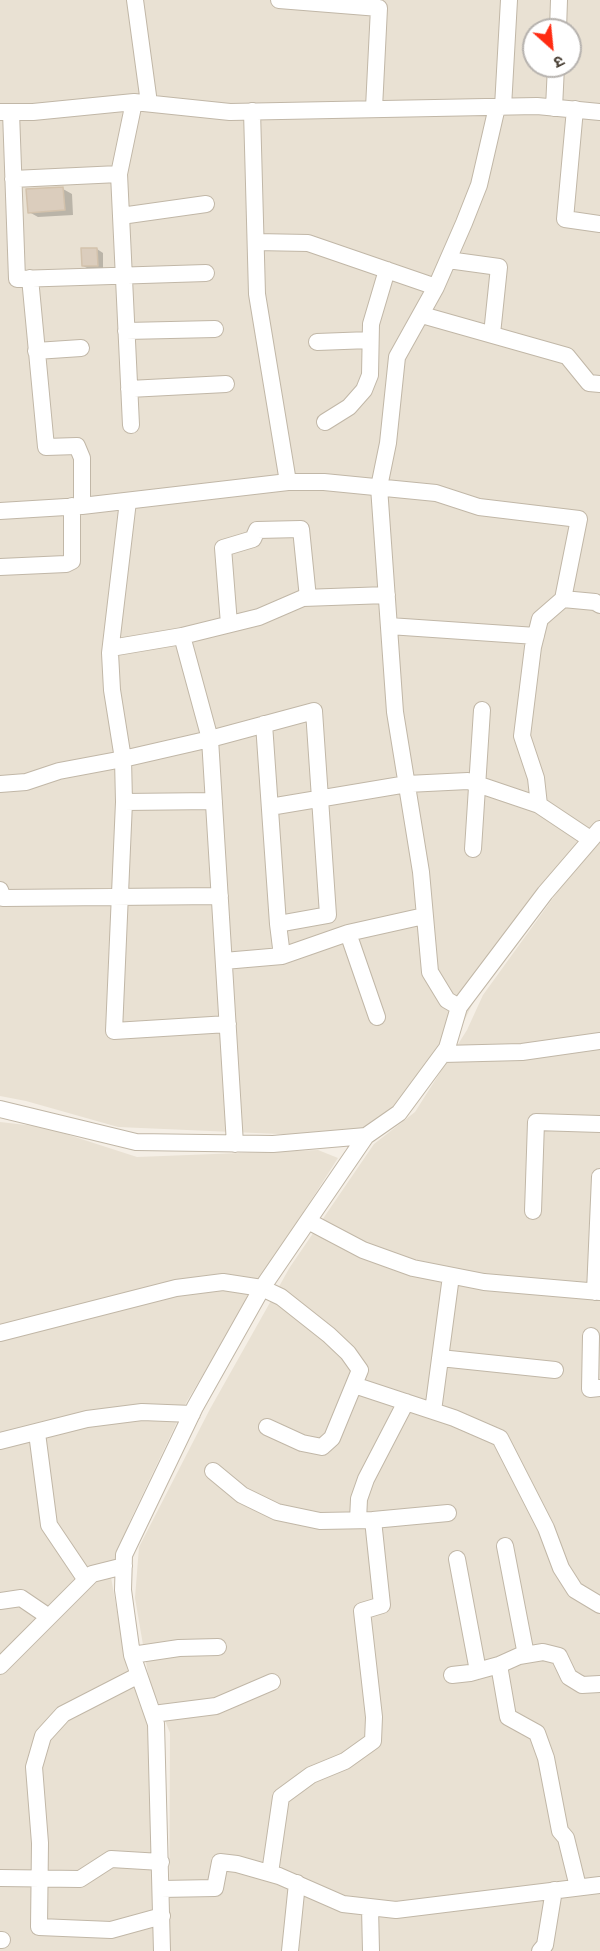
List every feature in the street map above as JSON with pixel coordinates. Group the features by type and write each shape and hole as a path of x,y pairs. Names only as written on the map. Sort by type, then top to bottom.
{"street":[{"path":"131,425 119,174 141,102 135,0"},
{"path":"279,0 379,9 374,108"},
{"path":"459,1007 447,1000 430,972 421,872 395,712 379,487 387,443 397,357 436,287 479,185 500,107 509,0"},
{"path":"559,18 560,0"},
{"path":"554,108 555,78"},
{"path":"206,273 17,279 13,179 5,112 33,112 141,102 230,112 500,107 600,111"},
{"path":"575,110 565,219 600,224"},
{"path":"252,111 257,294 288,482"},
{"path":"13,179 119,174"},
{"path":"121,216 206,204"},
{"path":"256,242 308,243 436,287"},
{"path":"448,260 499,267 492,334"},
{"path":"325,422 349,408 364,390 370,375 371,324 387,270"},
{"path":"0,567 66,564 72,561 82,458 77,446 46,447 30,278"},
{"path":"422,315 567,356 590,383 600,384"},
{"path":"126,331 215,329"},
{"path":"317,342 370,340"},
{"path":"36,351 81,348"},
{"path":"129,389 226,384"},
{"path":"0,511 128,501 288,482 324,482 436,493 479,507 579,519 563,599 540,619 536,636 522,736 536,778 539,804"},
{"path":"128,501 111,648 112,690 123,759 124,802 114,1030 228,1024"},
{"path":"229,624 223,548 253,539 257,530 301,529 308,598"},
{"path":"111,648 182,636 229,624 259,616 303,598 387,595"},
{"path":"563,599 595,602 600,605"},
{"path":"389,626 536,636"},
{"path":"182,636 210,739 235,1143"},
{"path":"472,849 482,710"},
{"path":"0,784 26,782 59,771 210,739 314,711 328,915 278,924"},
{"path":"264,724 282,956"},
{"path":"162,1951 156,1724 132,1655 123,1590 124,1555 192,1414 262,1288 366,1136 399,1113 443,1054 447,1048 459,1007 545,893 595,834 539,804 468,781 407,784 270,807"},
{"path":"124,802 214,801"},
{"path":"0,890 3,898 220,896"},
{"path":"224,961 282,956 348,933 424,916"},
{"path":"348,933 376,1017"},
{"path":"443,1054 522,1052 600,1041"},
{"path":"0,1109 136,1142 273,1144 366,1136"},
{"path":"533,1211 536,1122 600,1124"},
{"path":"308,1221 363,1250 413,1268 484,1282 598,1292 600,1177"},
{"path":"433,1411 451,1276"},
{"path":"0,1333 176,1288 223,1282 262,1288 281,1297 348,1353 360,1370 332,1438 322,1446 302,1443 267,1426"},
{"path":"591,1336 590,1389 600,1388"},
{"path":"440,1358 555,1370"},
{"path":"354,1385 433,1411 500,1438 546,1528 561,1568 575,1590 600,1605"},
{"path":"270,1873 281,1797 311,1775 345,1761 373,1742 374,1718 362,1611 382,1605 366,1520 359,1499 366,1479 406,1402"},
{"path":"0,1441 87,1419 142,1412 192,1414"},
{"path":"37,1433 49,1525 86,1580"},
{"path":"213,1471 242,1495 277,1512 321,1521 366,1520 448,1513"},
{"path":"505,1546 526,1655"},
{"path":"457,1559 477,1671"},
{"path":"0,1666 92,1574 124,1566"},
{"path":"0,1601 21,1598 49,1617"},
{"path":"132,1655 179,1648 218,1647"},
{"path":"452,1675 477,1671 526,1655 543,1652 559,1656 569,1677 582,1684 600,1684"},
{"path":"499,1665 508,1717 537,1733 546,1758 560,1831 566,1838 578,1887"},
{"path":"139,1675 63,1714 43,1736 34,1767 40,1844 39,1927 111,1929 162,1916"},
{"path":"153,1714 216,1706 272,1682"},
{"path":"0,1878 80,1879 111,1860 161,1862"},
{"path":"161,1889 215,1888 220,1862 270,1873 343,1904 396,1910 600,1885"},
{"path":"290,1951 297,1883"},
{"path":"540,1951 545,1945 554,1890"},
{"path":"370,1907 370,1951"}],"shaded area":[{"path":"0,0 600,0 600,831 591,834 571,850 481,986 456,1038 429,1080 375,1125 325,1136 118,1127 0,1096"},
{"path":"600,833 600,1951 169,1951 170,1733 149,1680 135,1598 139,1547 210,1409 290,1267 374,1144 415,1112 467,1030 483,995"},
{"path":"0,1122 44,1127 137,1157 318,1150 338,1158 187,1401 129,1523 111,1577 127,1669 147,1713 156,1852 153,1951 0,1951"}],"building":[{"path":"63,187 65,210 28,213 26,189"},
{"path":"81,248 97,248 98,266 82,266"}]}
